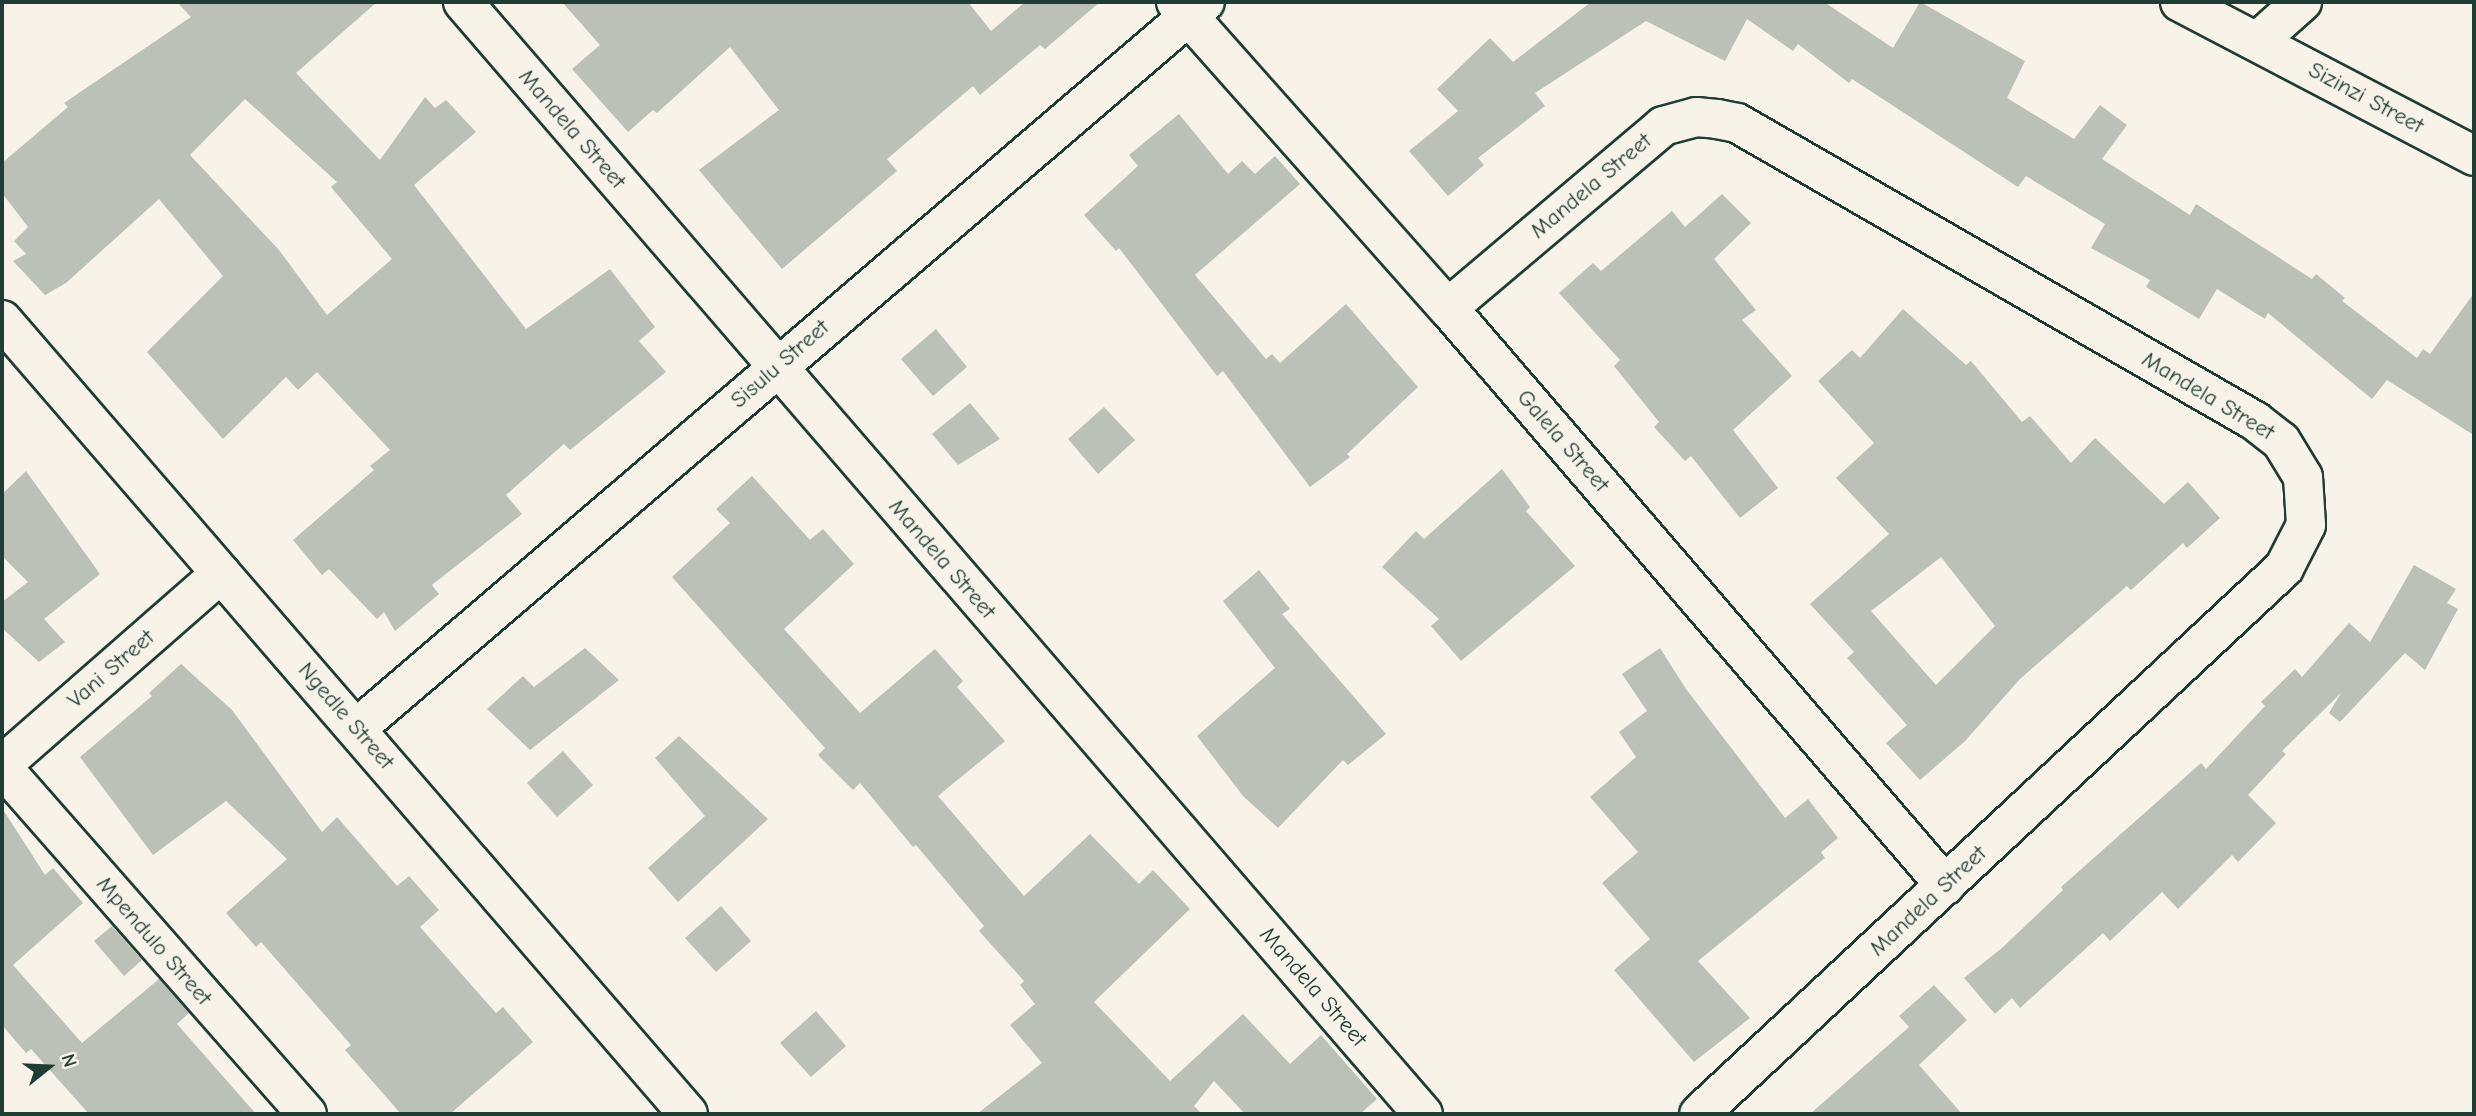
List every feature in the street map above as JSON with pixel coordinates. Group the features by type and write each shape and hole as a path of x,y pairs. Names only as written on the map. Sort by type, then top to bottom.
{"street":[{"name":"Mandela Street","path":"463,2 1423,1114"},
{"name":"Sizinzi Street","path":"2180,2 2259,41 2474,156"},
{"path":"2259,41 2302,2"},
{"name":"Sisulu Street","path":"357,729 1190,6"},
{"name":"Galela Street","path":"1190,6 1945,885"},
{"name":"Mandela Street","path":"1448,308 1664,126 1696,117 1717,119 1737,123 2255,421 2281,441 2296,459 2308,501 2299,547 2284,568 1699,1114"},
{"name":"Ngedle Street","path":"2,320 688,1114"},
{"name":"Vani Street","path":"2,766 221,573"},
{"name":"Mpendulo Street","path":"2,766 307,1114"}],"building":[{"path":"177,2 377,2 296,73 380,160 425,97 435,108 446,100 476,132 414,185 526,329 610,269 655,327 639,341 666,372 570,450 564,444 506,495 522,514 432,585 439,594 395,631 384,612 377,619 329,569 322,575 293,540 374,470 370,466 390,450 317,372 298,390 286,377 223,439 147,352 223,276 159,199 66,283 45,295 13,261 26,254 14,241 28,227 2,193 2,163 68,107 64,103 191,17","holes":["245,99 337,182 331,187 392,259 327,315 279,250 190,155"]},
{"path":"562,2 968,2 991,31 1025,2 1100,2 1045,49 1040,45 980,95 973,86 887,159 897,171 782,269 699,170 779,110 730,47 657,113 653,110 628,132 572,69 600,45"},
{"path":"1591,2 1824,2 1893,48 1920,2 2025,61 2007,98 2074,139 2100,105 2127,125 2102,159 2190,215 2196,204 2312,279 2316,274 2345,298 2342,301 2417,358 2423,349 2430,354 2474,293 2474,430 2472,434 2387,380 2372,399 2268,313 2265,319 2217,289 2199,319 2146,287 2150,280 2091,248 2105,224 2026,176 2018,187 1852,79 1849,83 1798,44 1793,51 1747,19 1725,61 1646,21 1535,93 1545,106 1478,158 1484,165 1448,196 1409,151 1458,111 1437,89 1490,38 1513,62"},
{"path":"1179,114 1228,174 1242,161 1255,174 1275,156 1300,184 1195,275 1266,359 1272,354 1280,363 1346,304 1418,387 1347,454 1350,457 1310,487 1223,371 1217,376 1119,248 1116,251 1084,215 1138,166 1129,155"},
{"path":"1722,194 1751,223 1714,259 1756,310 1742,320 1792,376 1733,430 1778,488 1740,518 1691,456 1685,461 1654,427 1659,422 1614,366 1620,360 1559,293 1593,263 1601,271 1672,211 1685,227"},
{"path":"1903,309 1966,365 1971,361 2022,422 2030,416 2071,463 2095,438 2164,504 2188,482 2220,518 2187,548 2183,543 2131,590 2127,586 2020,679 1965,741 1920,780 1886,743 1907,725 1847,658 1854,652 1810,604 1889,534 1836,478 1874,443 1818,381 1852,350 1860,358","holes":["1941,557 1995,626 1936,685 1871,611"]},
{"path":"936,329 967,367 933,396 901,359"},
{"path":"970,403 1000,439 958,465 932,434"},
{"path":"1104,407 1135,440 1098,474 1068,439"},
{"path":"1502,469 1530,507 1526,511 1575,566 1461,661 1431,626 1439,619 1382,567 1416,531 1424,539"},
{"path":"26,471 100,574 44,619 65,642 39,662 2,628 2,602 28,582 2,556 2,494"},
{"path":"752,476 810,540 823,529 854,564 784,629 860,713 935,649 963,681 957,687 1005,741 938,796 1024,896 1090,834 1139,884 1153,870 1190,909 1094,1002 1170,1081 1243,1014 1290,1064 1321,1035 1377,1099 1360,1114 1245,1114 1214,1081 1194,1106 1202,1114 977,1114 1042,1063 1010,1025 1035,1004 1020,985 1024,981 979,931 984,926 916,845 913,847 860,783 853,790 818,755 825,748 672,577 730,523 716,509"},
{"path":"2414,565 2456,589 2447,603 2458,609 2425,670 2405,653 2340,722 2329,713 2341,693 2282,751 2286,754 2248,795 2276,823 2238,862 2232,855 2178,909 2162,892 2110,941 2103,933 2020,1008 2012,998 1995,1014 1964,978 2002,948 2063,890 2061,887 2201,763 2206,769 2265,706 2261,702 2295,669 2302,677 2349,623 2370,642"},
{"path":"1259,570 1290,609 1282,614 1386,734 1348,765 1343,760 1278,828 1243,796 1197,736 1275,668 1223,601"},
{"path":"585,648 619,680 530,750 487,709 523,676 534,687"},
{"path":"1660,648 1686,689 1785,818 1808,799 1838,838 1821,852 1825,858 1698,961 1750,1018 1694,1062 1614,970 1650,939 1602,883 1638,852 1590,797 1636,757 1619,732 1647,711 1622,674"},
{"path":"181,664 232,710 322,832 337,817 397,886 409,876 439,910 420,927 496,1013 503,1007 533,1042 450,1114 401,1114 345,1050 351,1045 261,942 256,947 226,913 287,859 226,801 153,855 80,757 152,696 149,693"},
{"path":"679,736 768,819 678,902 648,868 705,816 655,758"},
{"path":"563,751 593,785 557,817 527,783"},
{"path":"2,808 45,875 53,868 83,903 13,965 82,1043 159,979 189,1013 177,1024 256,1114 89,1114 31,1049 26,1053 2,1025"},
{"path":"721,906 751,941 716,972 685,938"},
{"path":"112,926 142,960 124,976 94,941"},
{"path":"1934,985 1967,1020 1919,1065 1962,1114 1810,1114 1909,1027 1899,1016"},
{"path":"816,1011 846,1046 811,1077 780,1043"}]}
